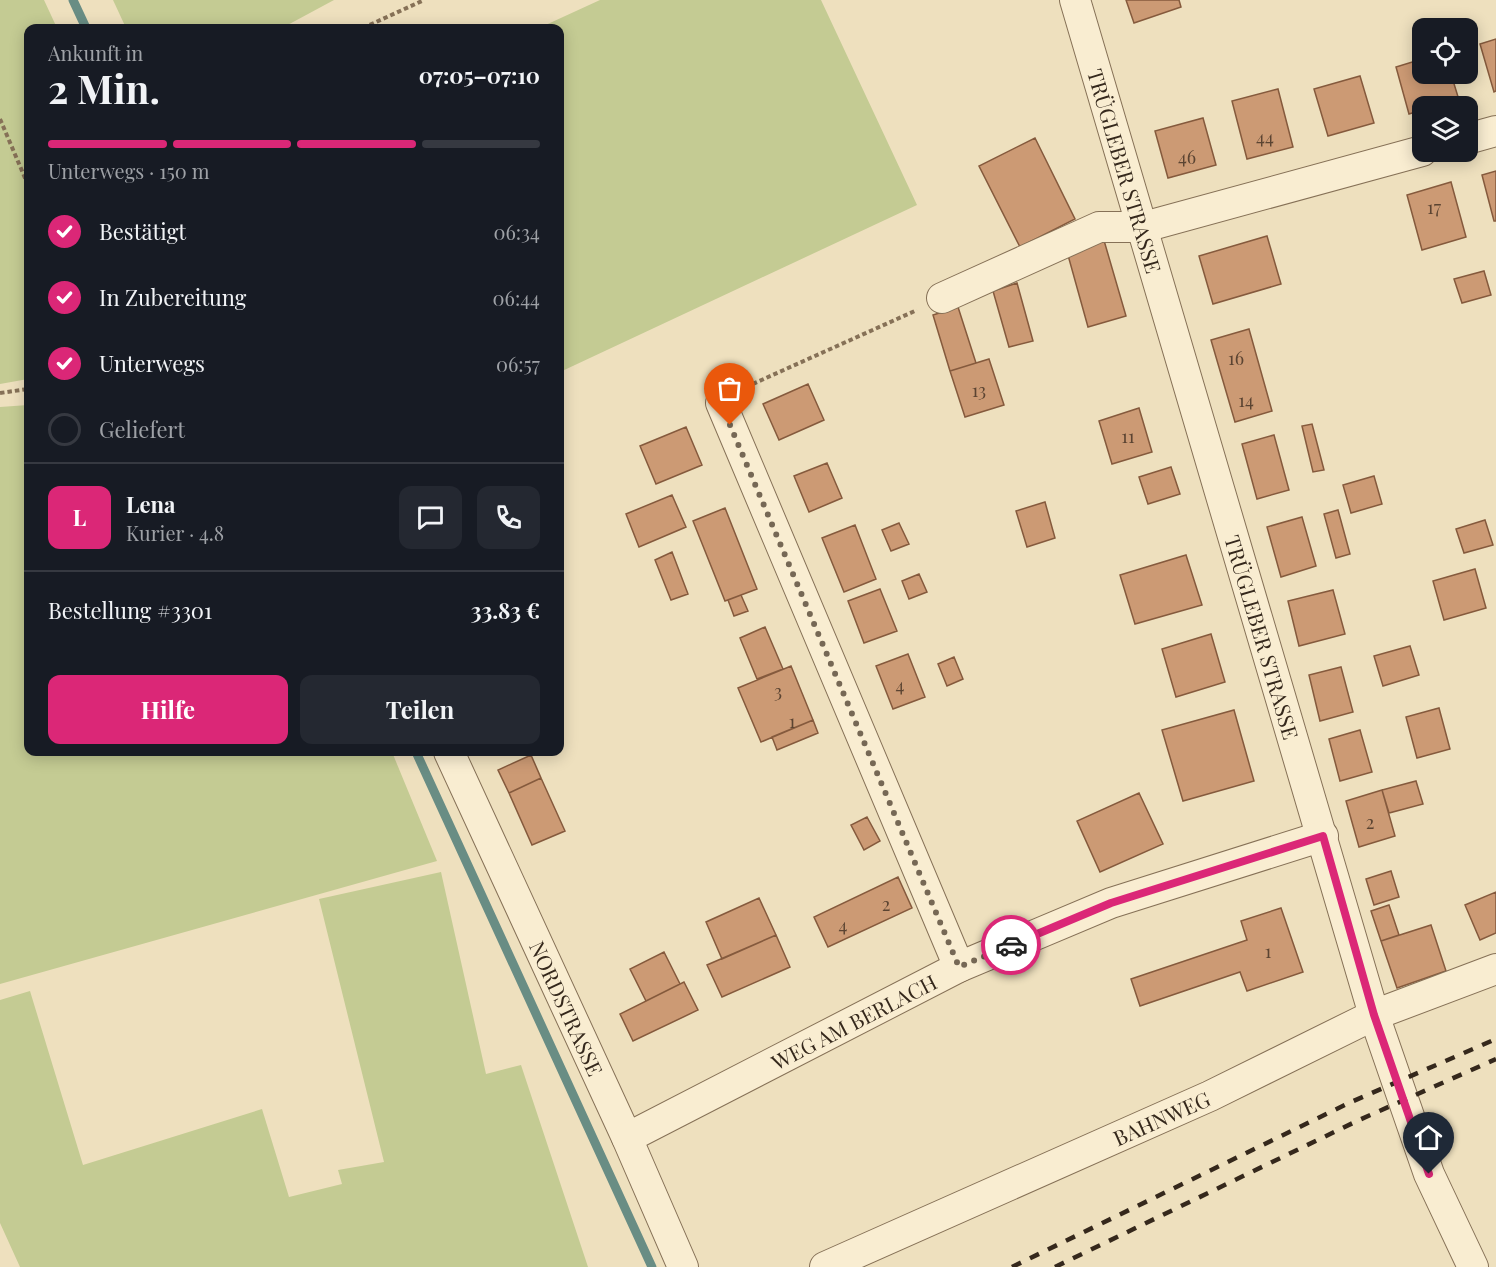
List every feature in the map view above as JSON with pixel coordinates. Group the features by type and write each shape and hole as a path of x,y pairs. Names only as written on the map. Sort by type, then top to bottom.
{"street":[{"name":"TRÜGLEBER STRASSE","path":"1075,0 1144,227 1374,1015 1429,1174 1473,1267"},
{"path":"1478,136 1496,131"},
{"path":"942,298 1099,227 1144,227 1412,154"},
{"path":"721,403 959,967"},
{"name":"NORDSTRASSE","path":"451,756 627,1138 683,1267"},
{"name":"WEG AM BERLACH","path":"627,1138 959,967 1111,903 1323,836"},
{"name":"BAHNWEG","path":"825,1267 1210,1096 1374,1015 1496,969"}],"path":[{"path":"372,24 424,0"},
{"path":"0,119 24,176"},
{"path":"721,403 731,394 942,298"},
{"path":"0,393 24,390"}],"green space":[{"path":"0,0 44,0 55,24 24,24 24,380 0,384"},
{"path":"113,0 334,0 289,24 124,24"},
{"path":"600,0 821,0 917,205 564,370 564,24 548,24"},
{"path":"24,405 24,756 394,756 437,861 0,984 0,407"},
{"path":"441,872 486,1074 521,1065 588,1267 20,1267 0,1223 0,1000 30,991 83,1165 262,1109 289,1197 342,1184 338,1170 384,1162 319,899"}],"building":[{"path":"1126,0 1179,0 1181,7 1134,23"},
{"path":"1496,39 1496,91 1494,92 1480,44"},
{"path":"1412,62 1412,84 1454,84 1458,96 1412,96 1412,113 1409,114 1396,67"},
{"path":"1360,76 1374,123 1328,136 1314,89"},
{"path":"1278,89 1293,147 1247,159 1232,101"},
{"path":"1203,118 1216,165 1168,178 1155,131"},
{"path":"1035,138 1075,219 1020,247 979,166"},
{"path":"1496,171 1496,221 1494,221 1482,175"},
{"path":"1451,182 1466,237 1422,250 1407,195"},
{"path":"1267,236 1281,284 1213,304 1199,256"},
{"path":"1103,237 1126,316 1088,327 1066,248"},
{"path":"1484,271 1491,295 1462,303 1454,279"},
{"path":"1017,283 1033,341 1009,347 993,291"},
{"path":"958,307 976,363 950,371 933,315"},
{"path":"1249,329 1272,411 1235,422 1211,340"},
{"path":"989,359 1004,405 965,417 950,371"},
{"path":"808,384 824,420 779,440 763,404"},
{"path":"1139,408 1152,452 1112,464 1099,421"},
{"path":"1312,424 1324,470 1313,472 1302,426"},
{"path":"686,427 702,465 656,484 640,446"},
{"path":"1274,435 1289,490 1257,499 1242,444"},
{"path":"827,463 842,498 809,512 794,476"},
{"path":"1171,467 1180,494 1148,504 1139,477"},
{"path":"1374,476 1382,504 1351,513 1343,485"},
{"path":"672,495 686,527 639,547 626,514"},
{"path":"1045,502 1055,538 1027,547 1016,511"},
{"path":"725,508 757,589 725,601 693,521"},
{"path":"1338,510 1350,554 1336,558 1324,514"},
{"path":"1302,517 1316,566 1281,577 1267,527"},
{"path":"1485,520 1493,545 1464,553 1456,529"},
{"path":"899,523 909,544 891,551 882,530"},
{"path":"855,525 876,579 844,592 822,538"},
{"path":"672,552 688,594 671,600 655,560"},
{"path":"1186,555 1202,605 1135,624 1120,575"},
{"path":"1475,569 1486,608 1444,620 1433,581"},
{"path":"919,574 927,592 909,599 902,581"},
{"path":"880,589 897,631 864,643 848,601"},
{"path":"1333,590 1345,634 1299,646 1288,601"},
{"path":"741,595 748,611 734,616 728,600"},
{"path":"765,627 783,669 757,679 740,638"},
{"path":"1211,634 1225,682 1176,697 1162,649"},
{"path":"1410,646 1419,675 1383,686 1374,656"},
{"path":"908,654 925,697 893,709 876,666"},
{"path":"954,657 963,679 947,686 938,664"},
{"path":"791,666 813,720 761,742 738,688"},
{"path":"1341,667 1353,712 1320,721 1309,675"},
{"path":"1439,708 1450,749 1417,758 1406,717"},
{"path":"1234,710 1254,781 1183,801 1162,730"},
{"path":"813,720 818,733 777,750 772,737"},
{"path":"1360,730 1372,772 1340,781 1329,739"},
{"path":"531,756 541,778 509,793 498,770"},
{"path":"541,778 565,831 532,845 509,793"},
{"path":"1416,781 1423,804 1389,813 1382,790"},
{"path":"1382,790 1395,836 1359,847 1346,801"},
{"path":"1139,793 1163,844 1100,872 1077,821"},
{"path":"867,817 880,841 864,850 851,825"},
{"path":"1391,871 1399,897 1374,905 1366,879"},
{"path":"898,877 912,908 828,947 814,917"},
{"path":"1496,892 1496,933 1480,940 1465,905"},
{"path":"759,898 776,935 722,959 706,922"},
{"path":"1389,905 1399,935 1381,941 1371,911"},
{"path":"1281,908 1303,972 1247,991 1240,972 1140,1006 1131,979 1247,940 1241,921"},
{"path":"1431,925 1446,971 1397,988 1381,941"},
{"path":"776,935 790,967 722,997 707,965"},
{"path":"664,952 680,984 646,1001 630,969"},
{"path":"684,982 698,1010 633,1041 620,1014"}],"waterway":[{"path":"73,0 84,24"},
{"path":"418,756 652,1267"}],"railway":[{"path":"1012,1267 1351,1102 1496,1039"},
{"path":"1055,1267 1357,1121 1496,1059"}],"way so far":[{"path":"730,425 959,967 1011,945"}],"route":[{"path":"1011,945 1111,903 1323,836 1374,1015 1429,1174"}]}
